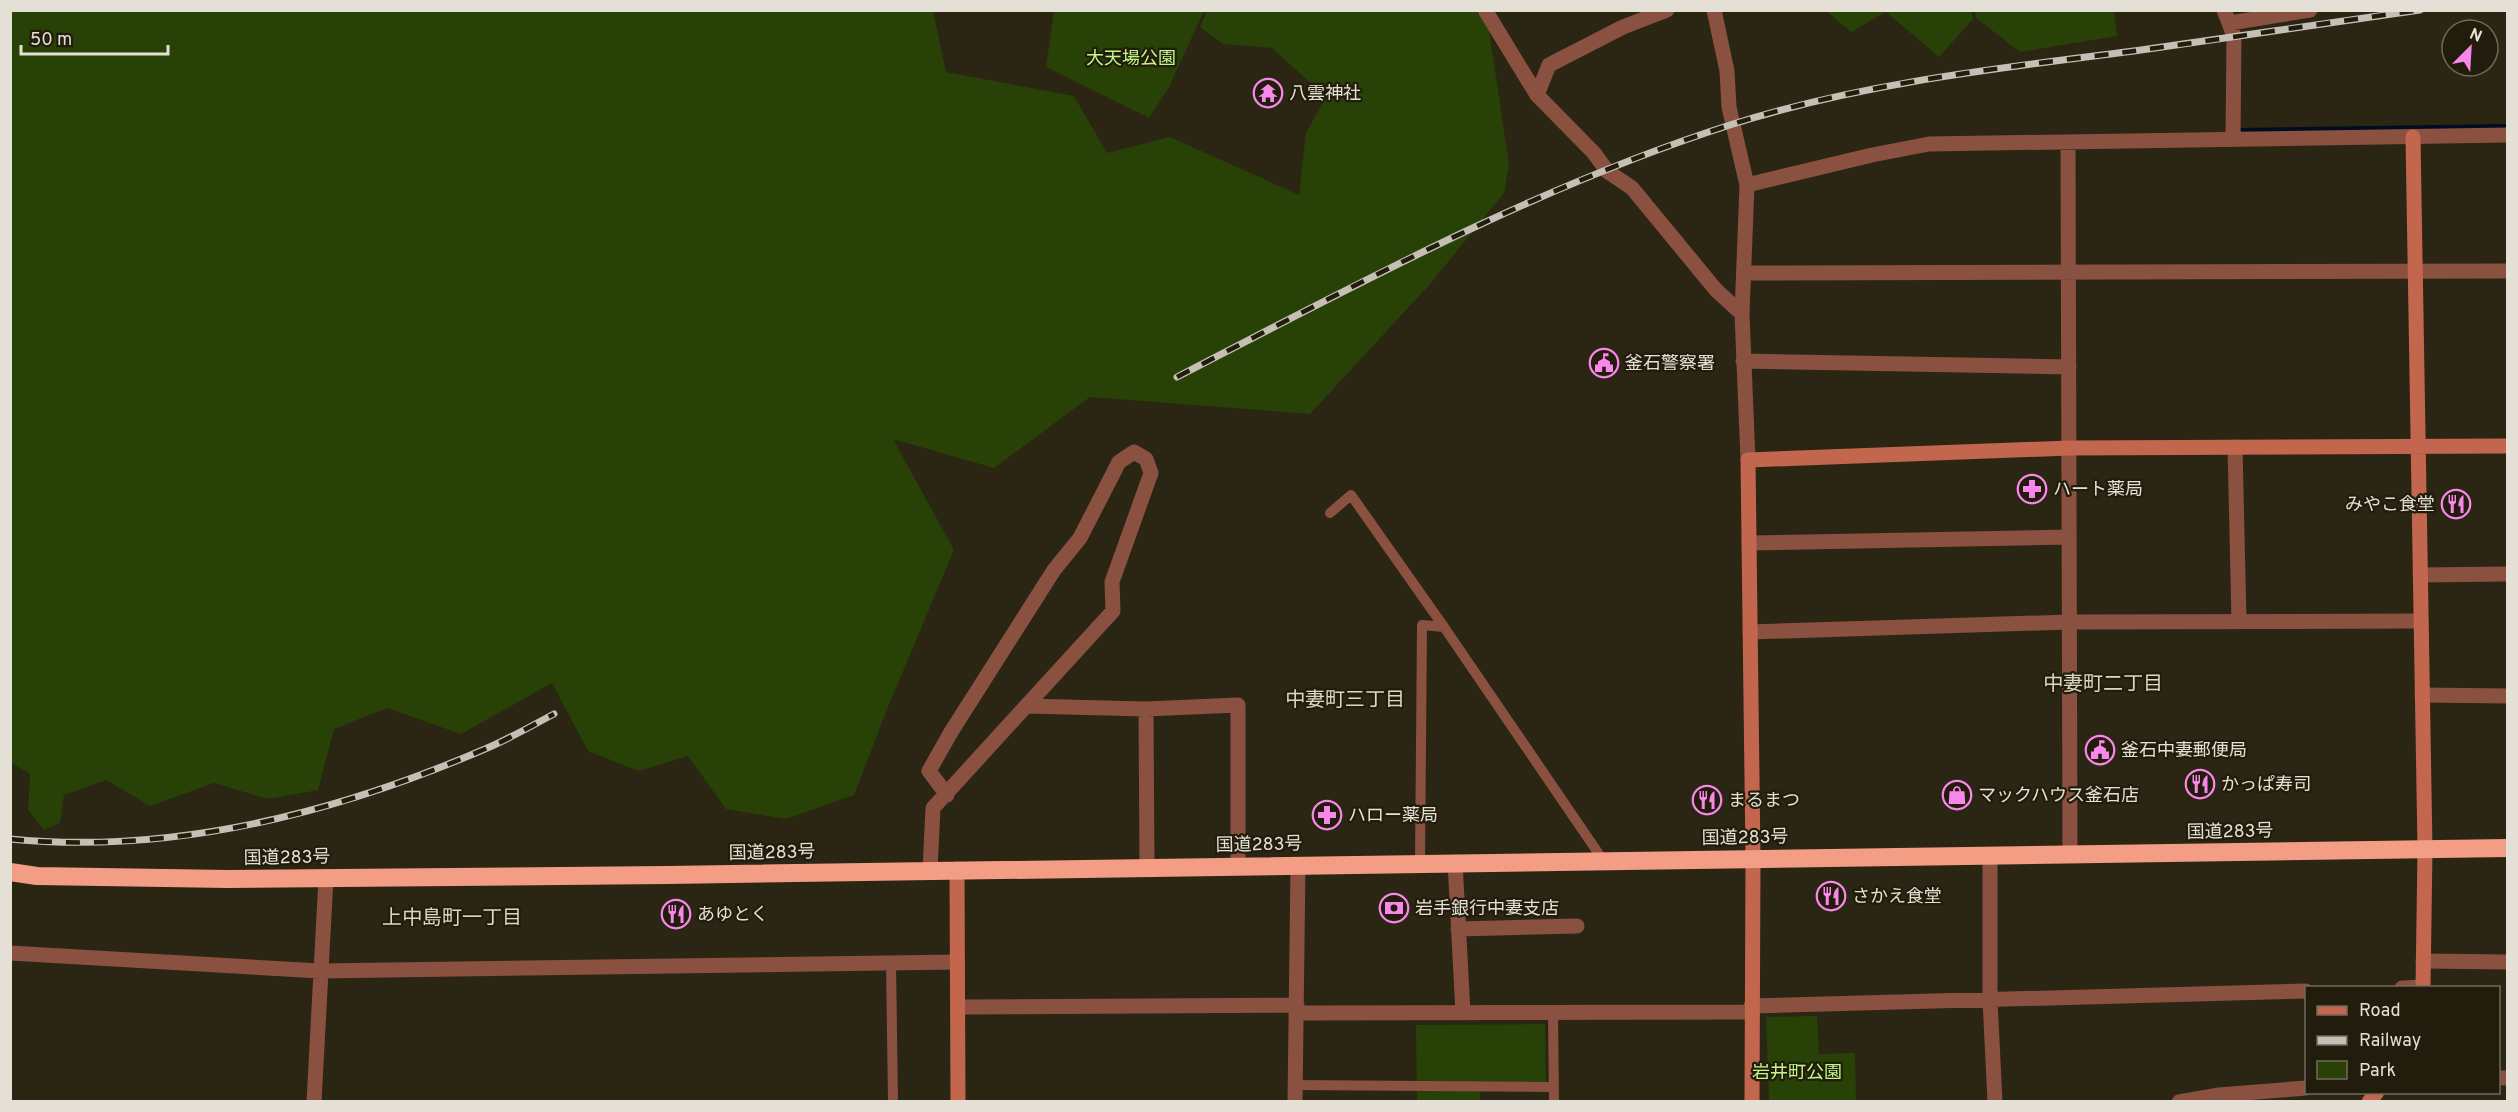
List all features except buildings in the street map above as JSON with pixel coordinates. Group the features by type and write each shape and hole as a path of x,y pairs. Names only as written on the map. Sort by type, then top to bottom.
{"highway":[{"name":"国道283号","path":"10,872 37,876 326,878 678,875 957,869 2508,848"}],"street":[{"path":"1485,10 1537,95 1594,153 1607,171 1632,188 1716,290 1742,314"},
{"path":"1537,95 1550,65 1623,27 1667,10"},
{"path":"1714,10 1727,72 1731,116 1747,185 1742,314 1748,460 1753,858 1752,1101"},
{"path":"2233,139 2234,36 2227,17 2310,10"},
{"path":"1747,185 1929,144 2508,135"},
{"path":"2413,137 2425,849 2423,986"},
{"path":"2068,142 2070,854"},
{"path":"1744,273 2508,271"},
{"path":"1743,361 2069,367"},
{"path":"1748,460 2069,448 2508,446"},
{"path":"2235,447 2239,621"},
{"path":"930,870 933,808 947,795 1113,611 1112,582 1150,473 1146,459 1134,452 1119,462 1080,538 1054,570 951,732 929,771 947,795"},
{"path":"1749,543 2069,537"},
{"path":"2420,575 2508,574"},
{"path":"1750,632 2069,622 2421,621"},
{"path":"2422,695 2508,696"},
{"path":"1026,706 1146,709 1238,705 1238,865"},
{"path":"1146,709 1147,867"},
{"path":"1990,855 1990,1000 1995,1101"},
{"path":"1455,862 1463,1013"},
{"path":"1295,1101 1298,865"},
{"path":"957,869 958,1101"},
{"path":"314,1101 326,878"},
{"path":"1458,928 1577,926"},
{"path":"10,953 320,971 957,962"},
{"path":"2423,960 2508,962"},
{"path":"958,1007 1554,1013 2305,991"},
{"path":"2179,1101 2219,1095 2305,1088"}],"lane":[{"path":"1330,513 1351,495 1603,860"},
{"path":"1420,863 1422,625 1444,627"},
{"path":"891,963 893,1101"},
{"path":"1554,1013 1554,1101"},
{"path":"1295,1085 1554,1087"}],"green space":[{"name":"大天場公園","path":"1054,10 1204,11 1169,87 1149,118 1046,67"},
{"path":"10,11 933,11 946,72 1074,96 1107,153 1170,137 1299,195 1306,133 1326,97 1272,48 1223,44 1200,27 1207,11 1476,11 1489,30 1509,164 1504,193 1430,284 1310,414 1090,397 994,468 893,439 954,550 890,702 854,795 786,819 726,809 688,756 639,771 588,751 552,683 461,734 387,708 334,729 318,790 268,799 214,783 150,806 106,780 64,795 60,823 44,830 28,810 30,774 10,762"},
{"path":"1826,11 1971,11 1973,19 1939,57 1886,12 1851,32"},
{"path":"1975,11 2114,11 2117,36 2020,52 1976,18"},
{"name":"岩井町公園","path":"1817,1016 1819,1054 1855,1053 1856,1101 1769,1101 1766,1017"},
{"path":"1545,1024 1546,1084 1480,1085 1480,1101 1417,1101 1416,1025"}],"waterway":[{"path":"2241,131 2508,127"}],"railway":[{"path":"1177,377 1381,272 1519,207 1661,149 1733,124 1831,98 1932,78 2420,10"},
{"path":"10,839 71,842 132,841 253,824 312,810 429,772 494,745 554,714"}],"place":[{"name":"八雲神社","path":"1268,93"},
{"name":"釜石警察署","path":"1604,363"},
{"name":"ハート薬局","path":"2032,489"},
{"name":"みやこ食堂","path":"2456,504"},
{"name":"釜石中妻郵便局","path":"2100,750"},
{"name":"かっぱ寿司","path":"2200,784"},
{"name":"マックハウス釜石店","path":"1957,795"},
{"name":"まるまつ","path":"1707,800"},
{"name":"ハロー薬局","path":"1327,815"},
{"name":"さかえ食堂","path":"1831,896"},
{"name":"岩手銀行中妻支店","path":"1394,908"},
{"name":"あゆとく","path":"676,914"}],"district":[{"name":"中妻町二丁目","path":"2103,683"},
{"name":"中妻町三丁目","path":"1345,699"},
{"name":"上中島町一丁目","path":"452,917"}]}
